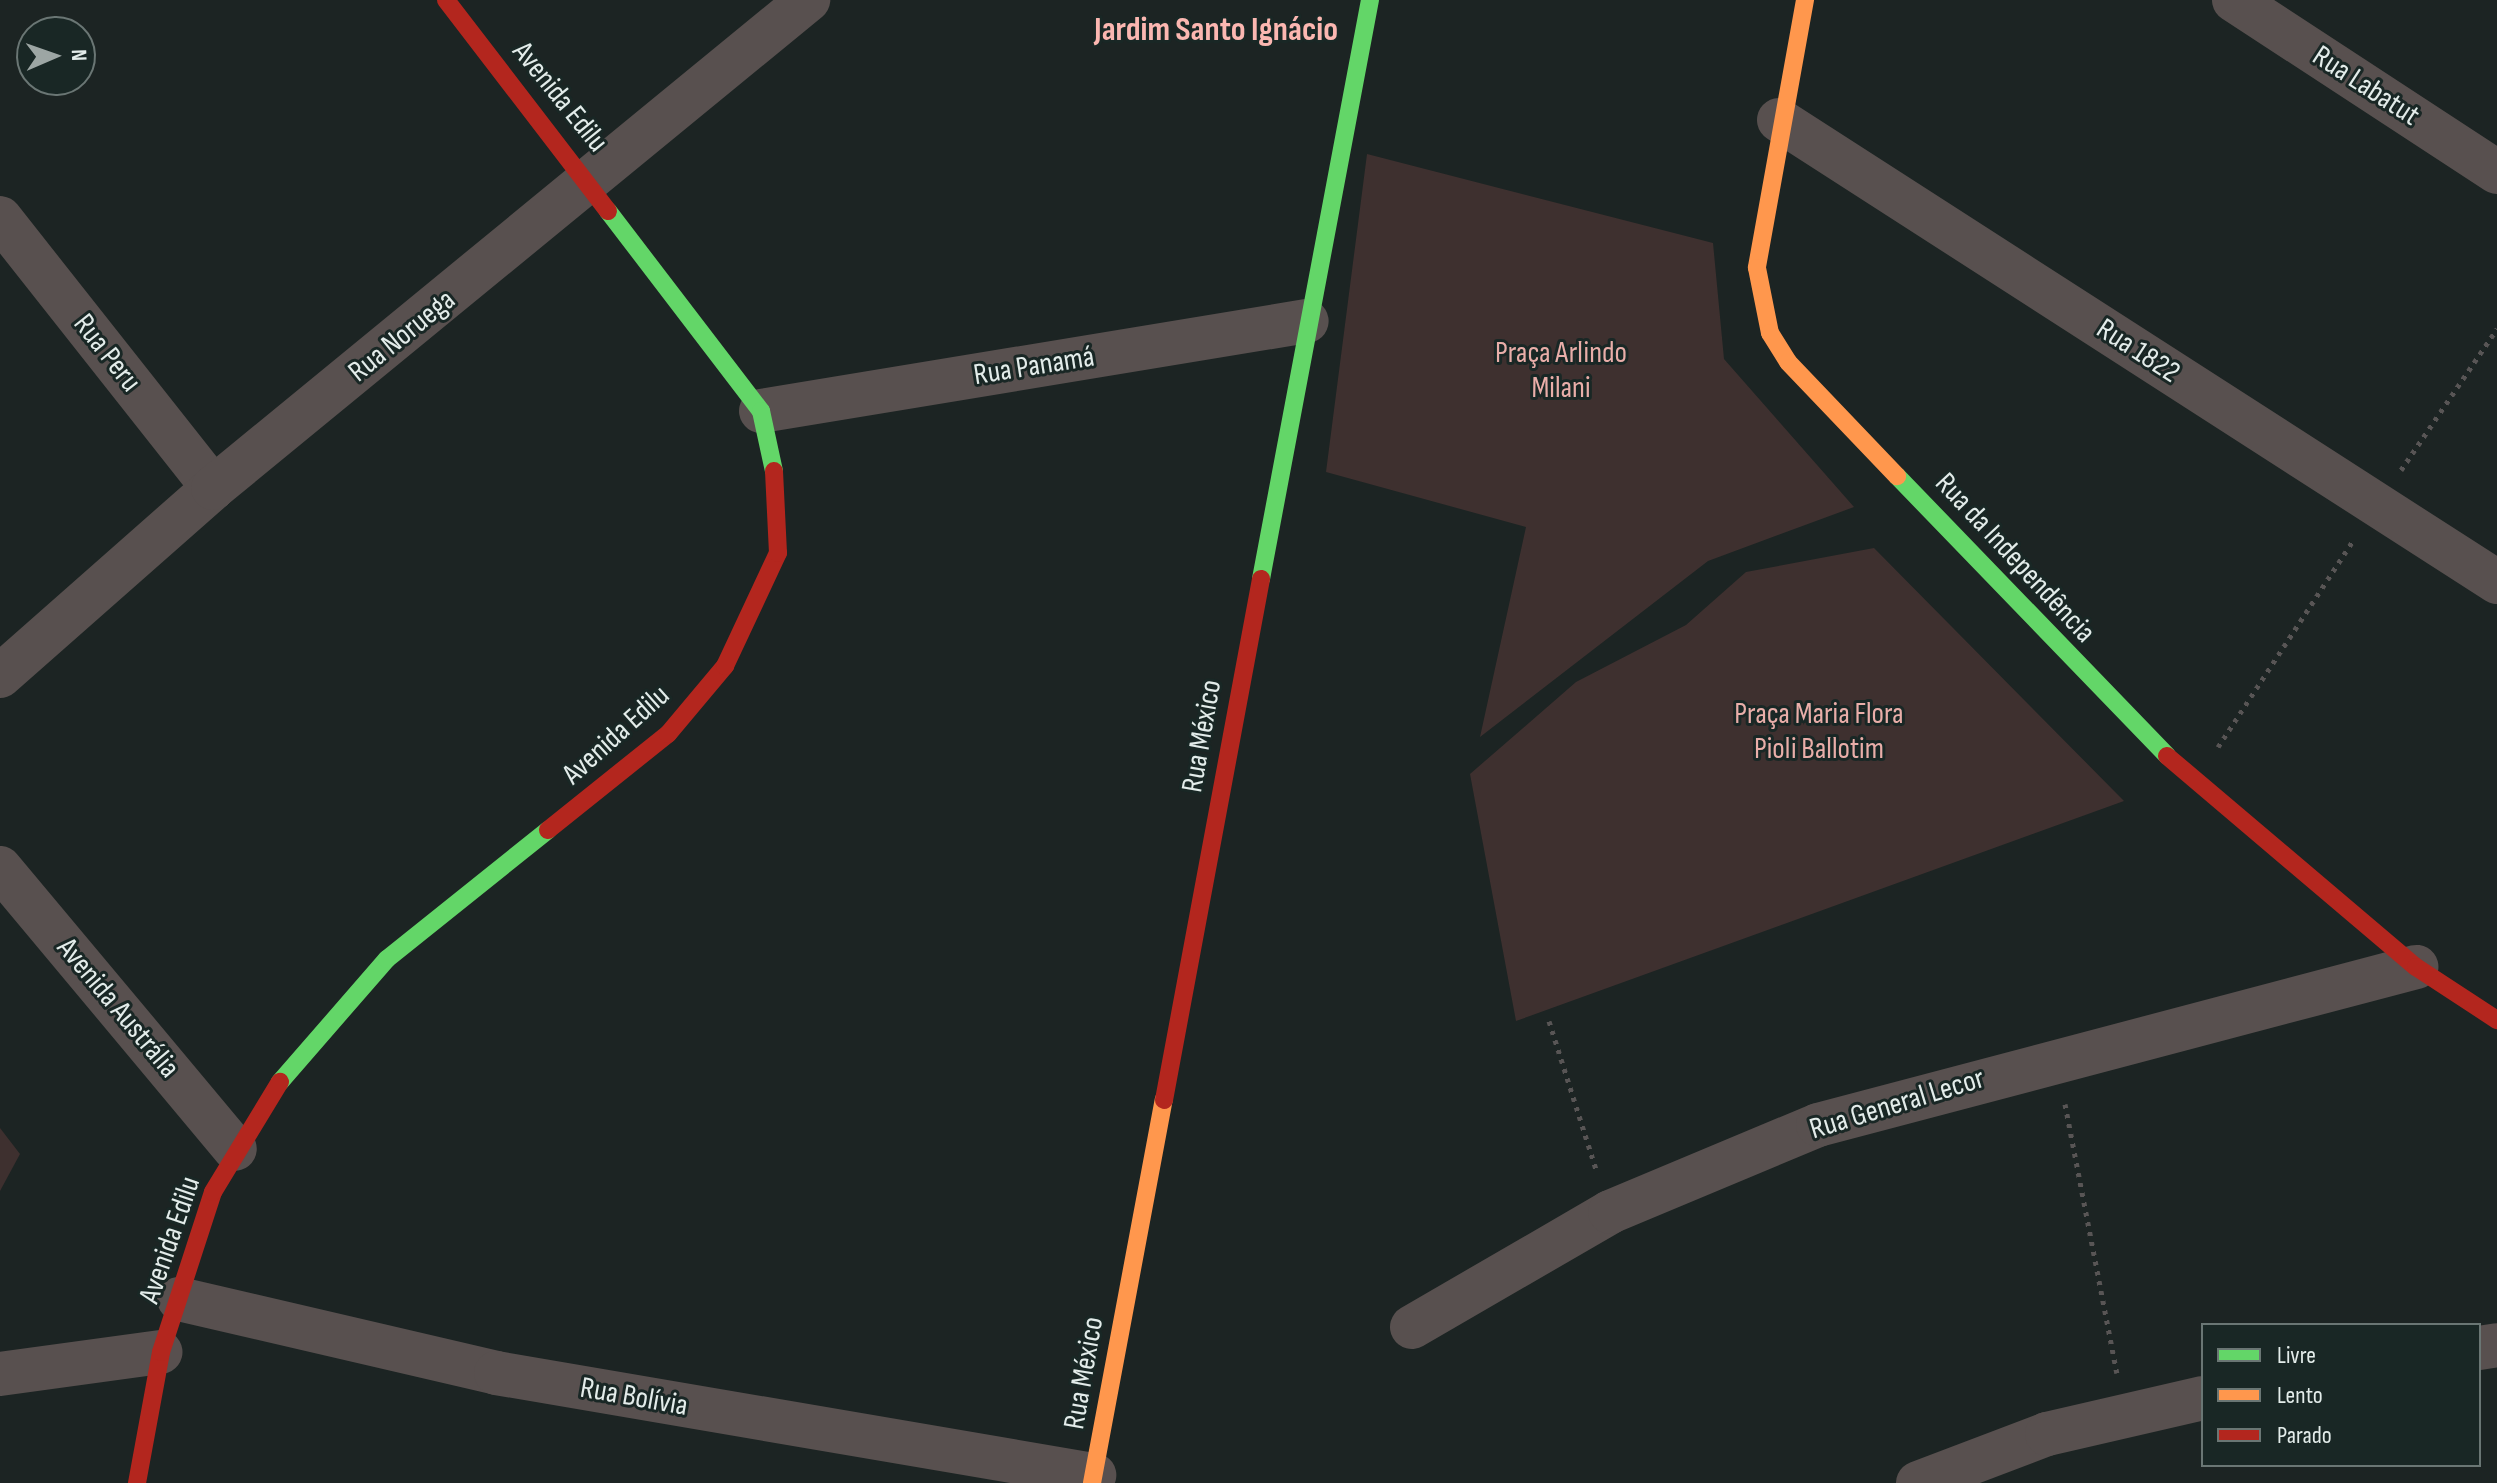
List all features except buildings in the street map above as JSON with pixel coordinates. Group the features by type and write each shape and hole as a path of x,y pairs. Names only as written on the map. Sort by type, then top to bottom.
{"street":[{"name":"Avenida Edilu","path":"137,1483 161,1352 213,1192 235,1149 326,1023 387,959 668,734 725,666 778,553 773,452 761,411 593,183 446,0"},
{"name":"Rua Noruega","path":"0,676 213,488 593,183 808,0"},
{"name":"Rua México","path":"1093,1479 1307,321 1370,0"},
{"name":"Rua da Independência","path":"1805,0 1779,120 1757,268 1770,333 1788,362 2193,784 2416,967 2497,1020"},
{"name":"Rua Labatut","path":"2234,0 2497,172"},
{"name":"Rua 1822","path":"1779,120 2497,582"},
{"name":"Rua Peru","path":"0,218 213,488"},
{"name":"Rua Panamá","path":"761,411 1307,321"},
{"name":"Avenida Austrália","path":"0,868 235,1149"},
{"name":"Rua General Lecor","path":"1412,1327 1610,1212 1818,1125 2055,1057 2416,967"},
{"name":"Rua Bolívia","path":"179,1299 496,1373 1093,1479"},
{"path":"0,1374 161,1352"},
{"path":"1918,1483 2125,1413 2201,1398"}],"path":[{"path":"2193,784 2497,329"},
{"path":"1549,1021 1610,1212"},
{"path":"2055,1057 2125,1413"}],"green space":[{"name":"Praça Arlindo Milani","path":"1367,154 1713,243 1724,359 1854,507 1708,561 1480,737 1526,527 1326,472"},
{"name":"Praça Maria Flora Pioli Ballotim","path":"1874,548 2124,801 1516,1021 1470,774 1576,682 1686,625 1746,572"},
{"path":"0,1128 20,1154 0,1191"}],"traffic: fast":[{"path":"1261,579 1370,0"},
{"path":"608,211 761,411 774,471"},
{"path":"1897,476 2167,756"},
{"path":"280,1082 387,959 548,830"}],"traffic: slow":[{"path":"1805,0 1757,268 1770,333 1788,362 1897,476"},
{"path":"1092,1483 1164,1100"}],"traffic: jam":[{"path":"446,0 608,211"},
{"path":"548,830 668,734 725,666 778,553 774,471"},
{"path":"1164,1100 1261,579"},
{"path":"2167,756 2416,967 2497,1020"},
{"path":"137,1483 161,1352 213,1192 280,1082"}],"district":[{"name":"Jardim Santo Ignácio","path":"1216,30"}]}
